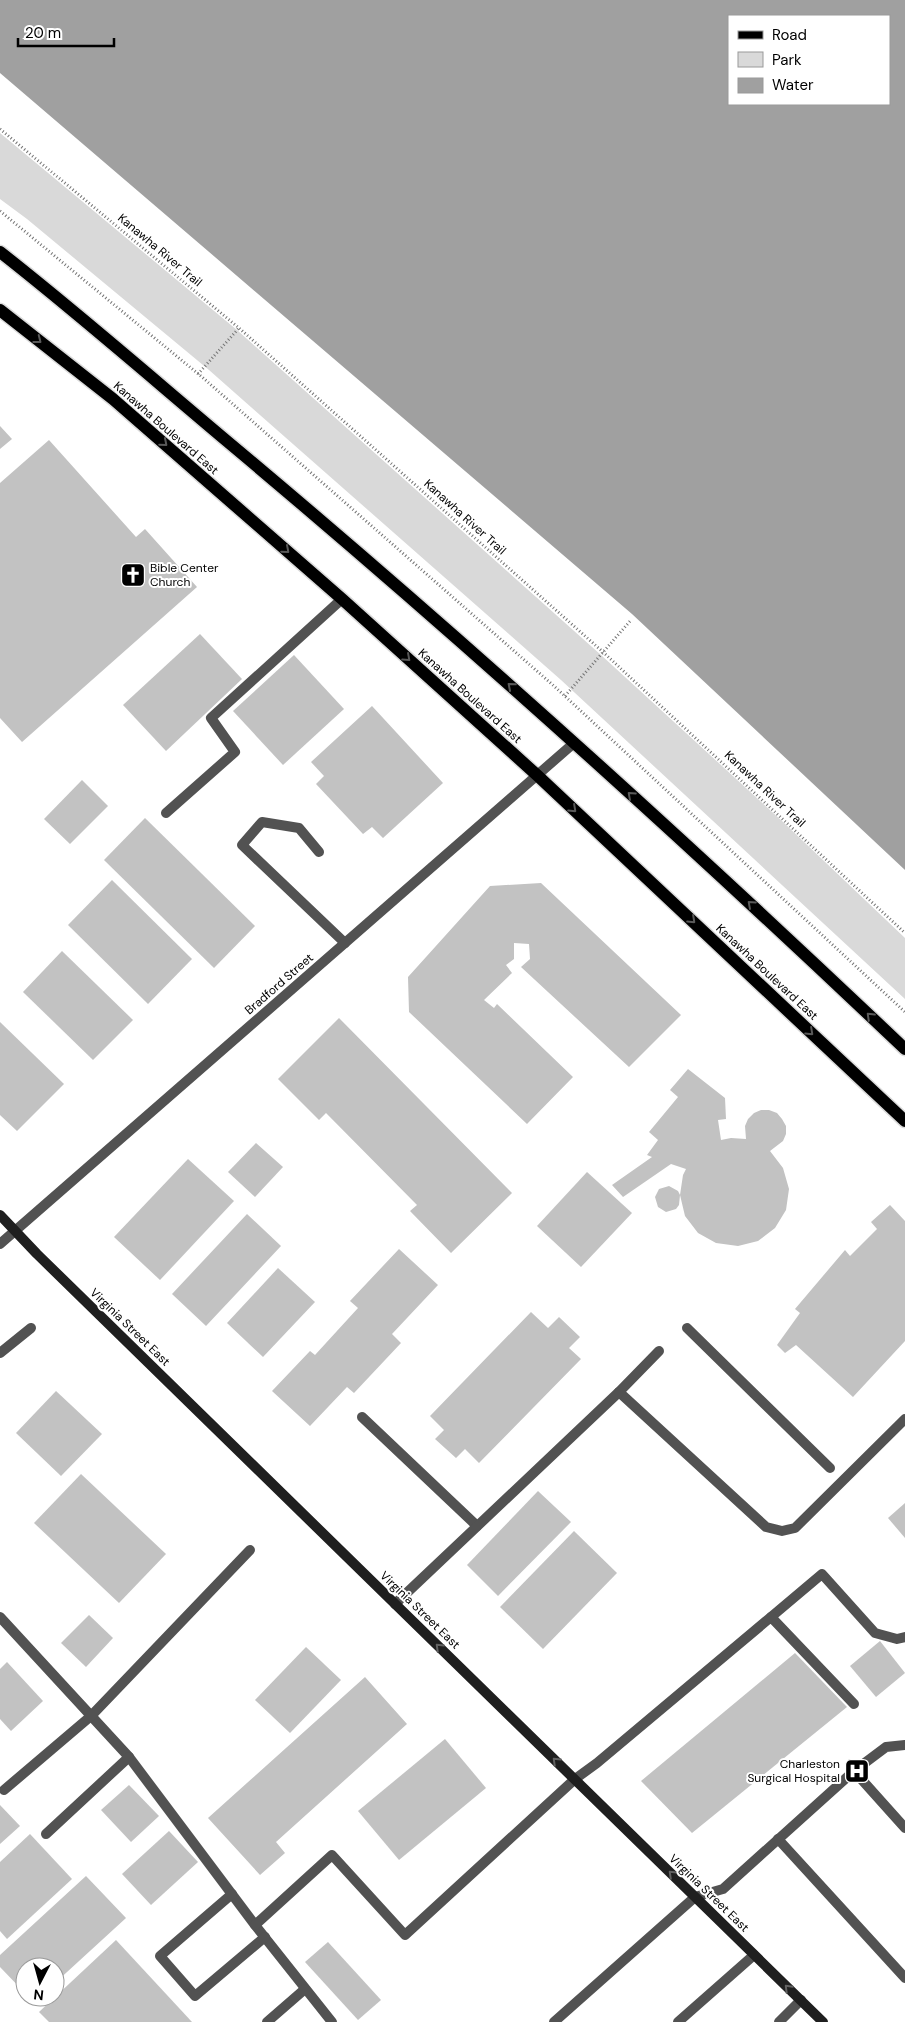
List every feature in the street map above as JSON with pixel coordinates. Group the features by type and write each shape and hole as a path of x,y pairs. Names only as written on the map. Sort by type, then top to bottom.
{"main road":[{"path":"0,252 315,514 574,743 780,930 905,1049"},
{"name":"Kanawha Boulevard East","path":"0,310 113,399 342,599 538,776 905,1121"},
{"name":"Virginia Street East","path":"0,1215 14,1231 823,2022"}],"street":[{"path":"166,814 235,752 211,718 342,599"},
{"name":"Bradford Street","path":"0,1244 574,743"},
{"path":"319,852 299,828 262,822 242,845 345,943"},
{"path":"0,1353 31,1328"},
{"path":"687,1328 830,1468"},
{"path":"395,1604 619,1392 659,1351"},
{"path":"619,1392 766,1527 782,1531 794,1528 905,1419"},
{"path":"362,1417 477,1526"},
{"path":"4,1790 91,1716 250,1550"},
{"path":"255,1925 332,1855 405,1935 575,1779 597,1763 822,1574 875,1633 897,1639 905,1637"},
{"path":"0,1617 129,1756 255,1925 332,2022"},
{"path":"771,1618 854,1704"},
{"path":"554,2022 695,1897 723,1890 854,1771 886,1747 905,1745"},
{"path":"46,1834 129,1756"},
{"path":"854,1771 905,1828"},
{"path":"778,1839 905,1978"},
{"path":"232,1894 160,1956 195,1996 265,1936"},
{"path":"678,2022 754,1955"},
{"path":"267,2022 305,1989"},
{"path":"779,2022 801,2000"}],"path":[{"name":"Kanawha River Trail","path":"0,129 239,328 603,652 905,933"},
{"path":"198,374 239,328"},
{"path":"565,696 631,620"}],"green space":[{"path":"0,133 237,330 601,655 782,821 905,938 905,999 561,680 209,370 27,219 0,199"}],"water":[{"path":"0,0 905,0 905,870 632,614 0,73"}],"building":[{"path":"0,426 12,439 0,449"},
{"path":"49,440 136,537 145,529 197,587 22,742 0,718 0,483"},
{"path":"200,634 242,679 166,751 123,705"},
{"path":"294,655 344,709 283,765 233,711"},
{"path":"372,706 443,783 383,838 372,827 363,834 316,784 324,776 311,762"},
{"path":"82,780 108,806 70,844 44,819"},
{"path":"145,818 255,926 214,968 104,860"},
{"path":"112,880 192,959 148,1004 68,925"},
{"path":"541,883 681,1015 629,1067 521,967 530,959 529,944 514,943 514,959 506,965 512,973 484,1000 494,1008 497,1004 573,1077 527,1124 409,1012 408,977 490,886"},
{"path":"62,951 133,1020 93,1060 23,992"},
{"path":"339,1018 512,1193 451,1253 410,1211 417,1205 326,1113 319,1120 278,1079"},
{"path":"0,1022 64,1084 17,1131 0,1115"},
{"path":"688,1069 725,1098 726,1119 718,1120 721,1140 731,1138 746,1139 745,1126 748,1119 754,1113 761,1110 777,1113 782,1119 786,1126 786,1134 783,1141 770,1151 783,1168 789,1189 786,1210 775,1228 758,1241 738,1246 716,1243 698,1233 685,1216 680,1195 683,1175 686,1169 671,1164 623,1197 612,1185 652,1157 647,1155 658,1140 649,1132 678,1097 670,1090"},
{"path":"256,1143 283,1167 255,1197 228,1172"},
{"path":"188,1159 234,1201 160,1280 114,1237"},
{"path":"587,1172 632,1213 581,1267 537,1226"},
{"path":"669,1186 678,1191 680,1195 679,1205 676,1209 666,1212 658,1207 655,1197 659,1189"},
{"path":"890,1205 905,1221 905,1341 853,1397 796,1345 785,1353 777,1345 800,1313 795,1309 845,1250 850,1256 877,1229 871,1222"},
{"path":"247,1214 281,1246 206,1326 172,1294"},
{"path":"399,1249 438,1285 392,1334 401,1343 354,1393 347,1387 310,1426 272,1391 310,1351 315,1355 358,1308 350,1301"},
{"path":"278,1268 315,1302 263,1357 227,1323"},
{"path":"531,1312 548,1328 559,1317 580,1337 569,1348 581,1359 479,1463 465,1449 456,1458 435,1439 444,1430 430,1416"},
{"path":"56,1391 102,1434 61,1476 16,1433"},
{"path":"81,1474 166,1554 119,1603 34,1523"},
{"path":"538,1491 571,1522 498,1596 467,1565"},
{"path":"905,1503 905,1538 888,1518"},
{"path":"574,1531 617,1573 543,1649 500,1607"},
{"path":"89,1615 113,1638 86,1667 61,1643"},
{"path":"880,1641 905,1673 876,1697 850,1666"},
{"path":"306,1647 341,1680 290,1733 255,1700"},
{"path":"795,1653 847,1707 692,1833 641,1781"},
{"path":"7,1662 43,1701 11,1731 0,1719 0,1669"},
{"path":"365,1677 407,1724 276,1842 285,1853 260,1875 208,1818"},
{"path":"445,1739 486,1788 399,1860 358,1811"},
{"path":"129,1785 159,1816 131,1842 101,1810"},
{"path":"0,1805 20,1826 0,1844"},
{"path":"169,1831 198,1862 151,1905 122,1874"},
{"path":"30,1834 72,1879 7,1939 0,1931 0,1862"},
{"path":"86,1876 126,1918 65,1974 65,1957 15,1957 15,1983 0,1967 0,1955"},
{"path":"116,1940 192,2022 49,2022 39,2012 44,2007 65,2007 65,1988"},
{"path":"328,1942 381,2000 358,2020 305,1962"}],"place":[{"name":"Bible Center Church","path":"133,575"},
{"name":"Charleston Surgical Hospital","path":"857,1771"}]}
